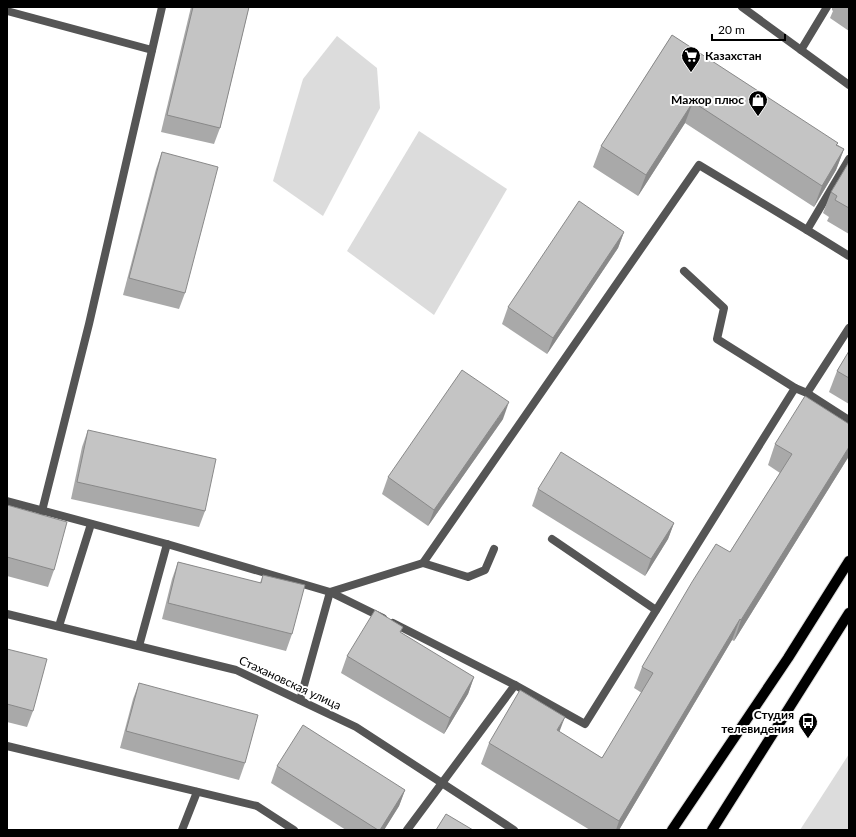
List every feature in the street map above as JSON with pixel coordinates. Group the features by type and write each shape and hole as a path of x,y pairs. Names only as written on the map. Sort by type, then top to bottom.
{"main road":[{"path":"672,830 788,658 849,561"},
{"path":"712,830 849,614"}],"street":[{"path":"42,511 89,324 162,7"},
{"path":"742,7 849,85"},
{"path":"801,50 827,7"},
{"path":"7,11 152,50"},
{"path":"807,230 849,159"},
{"path":"423,563 699,164 849,256"},
{"path":"684,271 724,308 717,339 794,388 806,393 849,420"},
{"path":"806,393 849,328"},
{"path":"7,501 167,544 330,592 515,685 585,724 794,388"},
{"path":"59,626 91,524"},
{"path":"552,539 656,610"},
{"path":"138,646 167,544"},
{"path":"330,592 423,563 468,577 485,570 494,549"},
{"path":"300,700 330,592"},
{"name":"Стахановская улица","path":"7,614 236,670 356,727 514,830"},
{"path":"407,830 515,685"},
{"path":"7,746 257,806 294,830"},
{"path":"182,830 197,792"}],"shaded area":[{"path":"337,36 377,68 380,108 323,216 273,181 303,79"},
{"path":"419,131 507,189 434,315 347,251"},
{"path":"849,754 849,830 800,830"}],"building":[{"path":"193,7 249,7 220,128 167,115"},
{"path":"672,35 838,143 836,145 844,149 822,186 693,102 646,175 601,146"},
{"path":"162,152 218,167 185,293 129,278"},
{"path":"849,162 849,208 835,200 837,196 831,192"},
{"path":"579,201 624,232 553,338 508,307"},
{"path":"849,351 849,378 837,371"},
{"path":"462,370 509,402 434,510 388,477"},
{"path":"805,396 849,424 849,447 741,620 740,619 619,821 489,743 520,690 565,717 557,730 602,758 653,673 642,667 692,582 716,544 730,552 792,454 775,444"},
{"path":"88,430 216,459 205,511 77,482"},
{"path":"561,452 674,523 651,559 538,489"},
{"path":"7,505 67,522 54,570 7,557"},
{"path":"178,562 261,583 263,575 305,585 292,634 168,603"},
{"path":"375,610 403,627 400,632 474,677 450,718 347,656"},
{"path":"7,649 47,659 33,711 7,704"},
{"path":"139,683 258,715 245,763 126,731"},
{"path":"303,725 405,790 380,830 277,766"},
{"path":"446,814 473,830 436,830"}],"place":[{"name":"Казахстан","path":"691,73"},
{"name":"Мажор плюс","path":"758,117"},
{"name":"Студия телевидения","path":"808,739"}]}
